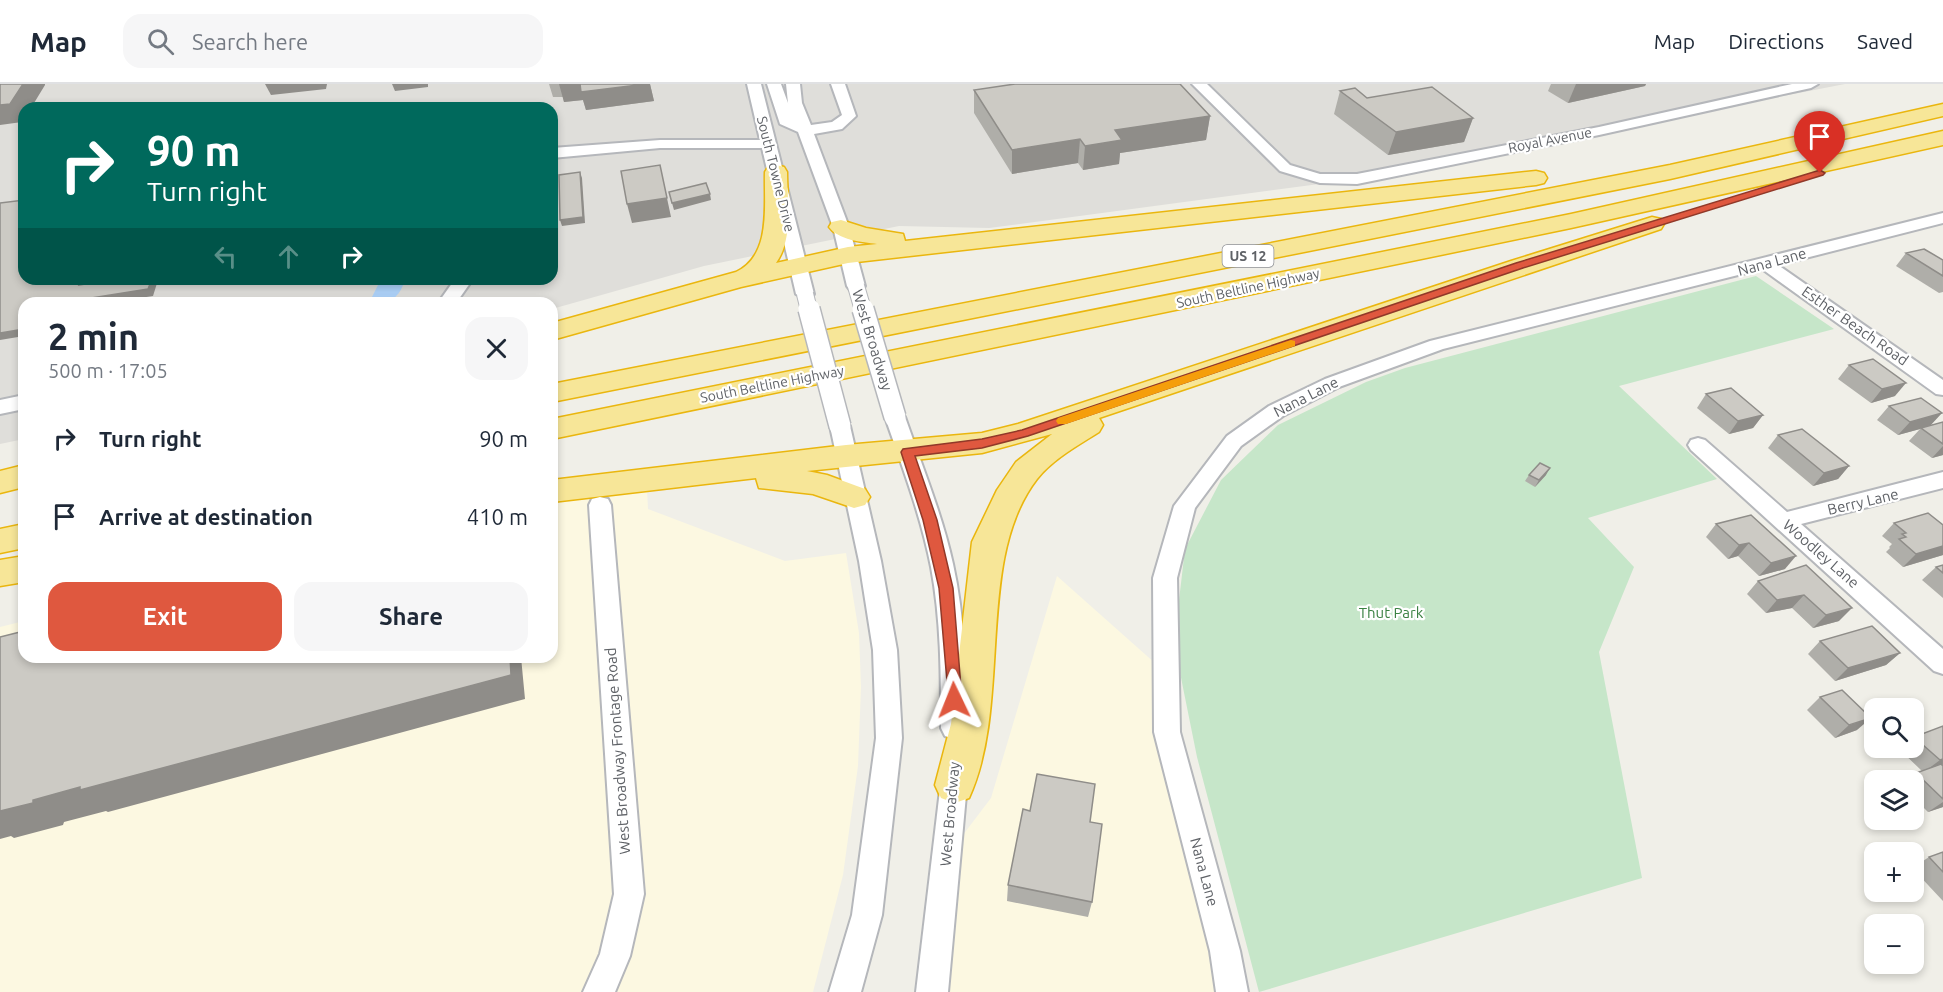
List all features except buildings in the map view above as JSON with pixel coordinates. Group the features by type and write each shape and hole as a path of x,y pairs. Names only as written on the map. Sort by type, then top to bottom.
{"highway":[{"path":"558,330 744,278 848,255 1479,186 1943,110"},
{"name":"South Beltline Highway","path":"558,392 1659,175 1943,110"},
{"name":"South Beltline Highway","path":"558,428 1560,224 1943,138"},
{"path":"558,490 846,456 907,452 982,443 1014,436 1520,266 1906,147"},
{"path":"744,278 758,271 768,256 774,220 776,172"},
{"path":"841,227 861,235 891,239 971,241"},
{"path":"955,784 970,724 989,542 1000,514 1027,470 1045,453 1141,395"},
{"path":"0,482 18,478"},
{"path":"645,479 816,483 854,497"},
{"path":"0,501 18,497"},
{"path":"0,541 18,537"},
{"path":"0,573 18,570"}],"street":[{"name":"South Towne Drive","path":"754,84 798,265"},
{"path":"774,84 787,124 807,130 845,122 849,116 838,84"},
{"path":"793,84 795,103 807,130 841,227 848,255"},
{"name":"Royal Avenue","path":"1199,84 1270,156 1290,170 1315,179 1358,179 1599,131 1811,84"},
{"path":"558,152 660,144 744,130 762,115"},
{"path":"660,144 769,144"},
{"name":"Nana Lane","path":"1232,992 1225,951 1167,732 1165,578 1185,506 1234,441 1276,411 1332,382 1437,345 1943,218"},
{"name":"West Broadway","path":"848,255 855,286 895,417 930,520 946,588 954,679 955,784 932,992"},
{"name":"Esther Beach Road","path":"1766,264 1943,388"},
{"path":"798,265 840,426 870,561 885,650 889,738 867,915 845,992"},
{"path":"452,297 462,285"},
{"path":"0,406 18,403"},
{"name":"Woodley Lane","path":"1698,446 1943,664"},
{"name":"Berry Lane","path":"1783,521 1943,480"},
{"name":"West Broadway Frontage Road","path":"599,992 615,956 629,894 600,505"}],"shaded area":[{"path":"0,84 1845,84 1357,179 989,228 899,226 704,266 558,307 558,297 18,297 18,440 0,444"},
{"path":"647,489 648,509 785,561 846,553 859,633 861,687 858,766 843,875 813,992 0,992 0,627 18,622 18,663 558,663 558,501"},
{"path":"1057,576 1165,672 1232,992 932,992 947,856 991,798"}],"green space":[{"name":"Thut Park","path":"1756,276 1834,329 1619,386 1717,479 1588,518 1634,567 1599,652 1642,878 1259,992 1197,757 1174,643 1185,549 1221,480 1278,425 1366,382 1405,368"}],"water":[{"path":"378,285 403,285 395,297 372,297"}],"slow traffic":[{"path":"1062,421 1291,344"}],"route":[{"path":"954,700 946,588 930,520 907,452 982,443 1024,433 1627,231 1820,173"}]}
